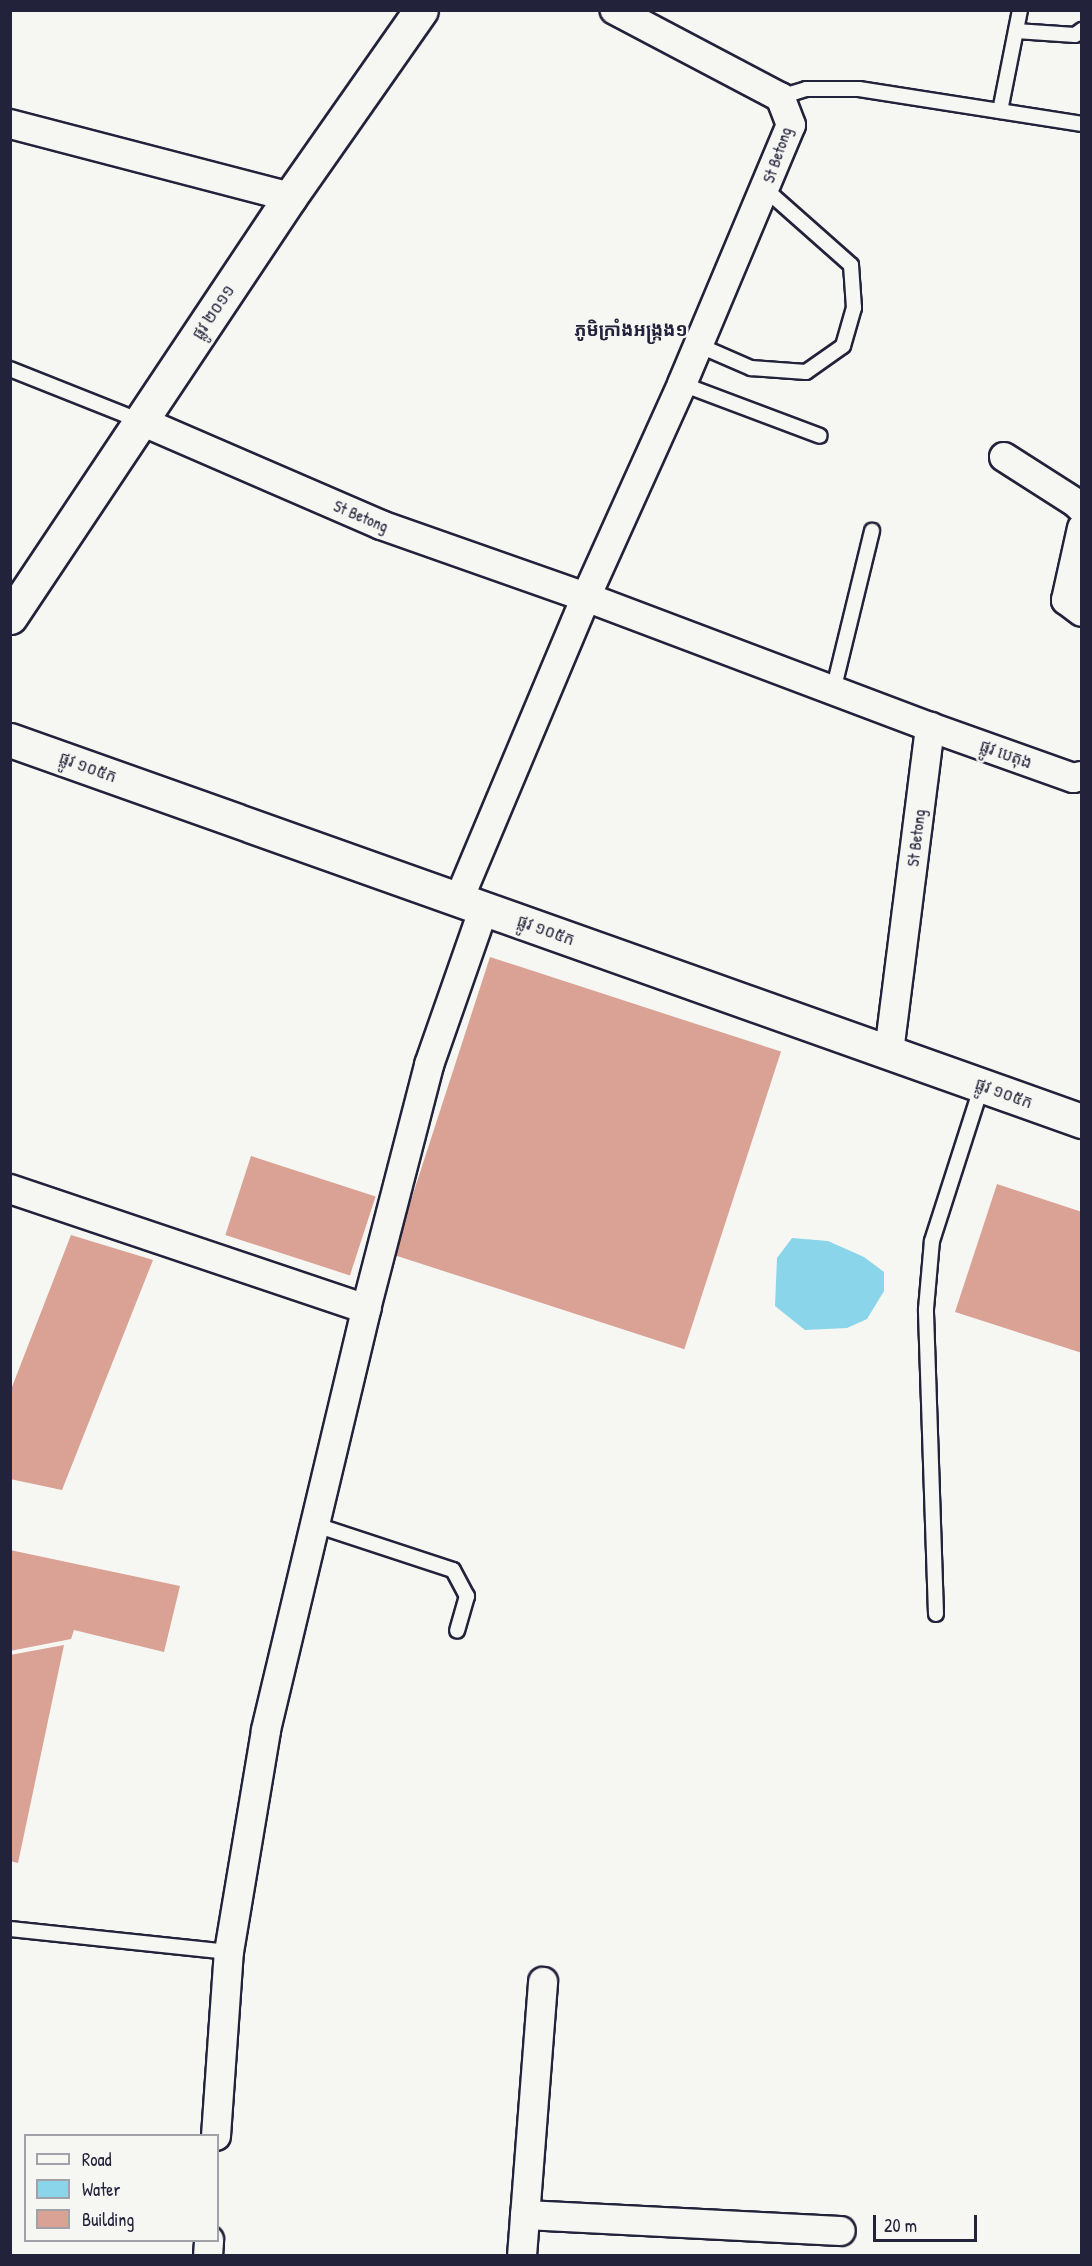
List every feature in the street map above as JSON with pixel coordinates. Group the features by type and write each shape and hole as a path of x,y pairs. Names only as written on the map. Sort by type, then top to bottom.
{"main road":[{"name":"ផ្លូវ ២០១១","path":"10,617 290,196 421,10"},
{"name":"ផ្លូវ ១០៥ក","path":"10,740 1082,1121"}],"street":[{"path":"615,10 780,97"},
{"name":"St Betong","path":"216,2134 229,1952 266,1730 366,1309 472,904 586,597 682,384 791,125 780,97"},
{"path":"10,124 290,196"},
{"name":"St Betong","path":"141,421 381,525 586,597 930,728 889,1052"},
{"path":"1004,457 1077,503 1082,509"},
{"path":"1082,528 1066,600 1082,612"},
{"name":"ផ្លូវ បេតុង","path":"930,728 1073,778 1082,776"},
{"path":"10,1189 366,1309"},
{"path":"522,2256 543,1982"},
{"path":"525,2215 841,2231"}],"lane":[{"path":"1000,111 1020,10"},
{"path":"1016,31 1075,36 1082,30"},
{"path":"780,97 806,88 859,89 1082,124"},
{"path":"698,345 751,368 806,372 843,346 854,308 850,266 765,189"},
{"path":"10,369 141,421"},
{"path":"682,384 820,436"},
{"path":"833,691 872,531"},
{"path":"936,1614 926,1309 932,1240 982,1085"},
{"path":"316,1525 453,1570 467,1596 457,1630"},
{"path":"10,1929 229,1952"}],"water":[{"path":"792,1238 828,1241 864,1257 884,1272 884,1291 867,1319 847,1328 805,1330 775,1306 777,1258"}],"building":[{"path":"490,957 781,1052 684,1349 393,1255"},
{"path":"251,1156 376,1196 350,1275 225,1235"},
{"path":"997,1184 1082,1212 1082,1353 955,1312"},
{"path":"71,1235 153,1260 62,1490 10,1479 10,1392"},
{"path":"10,1550 180,1586 164,1652 74,1630 71,1639 10,1651"},
{"path":"64,1645 18,1863 10,1861 10,1655"}],"district":[{"name":"ភូមិក្រាំងអង្រ្កង១","path":"631,330"}]}
